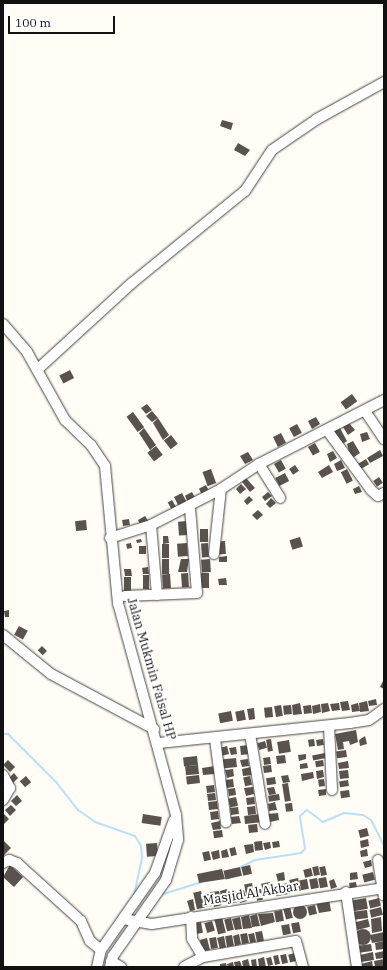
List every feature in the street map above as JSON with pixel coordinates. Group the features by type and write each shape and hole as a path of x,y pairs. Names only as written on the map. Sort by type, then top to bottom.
{"street":[{"path":"38,368 132,283 245,191 272,150 317,118 384,82"},
{"name":"Jalan Mukmin Faisal HP","path":"3,324 38,368 65,420 91,445 105,466 110,538 123,625 159,743 176,814 174,858 166,880 110,964"},
{"path":"110,538 151,525 190,508 259,464 384,400"},
{"path":"364,411 384,439"},
{"path":"327,430 371,490 378,496 384,493"},
{"path":"259,464 280,498"},
{"path":"214,554 221,489"},
{"path":"125,596 197,593 190,508"},
{"path":"151,525 157,595"},
{"path":"3,636 51,674 154,729"},
{"path":"159,743 214,739 369,720 384,709"},
{"path":"329,726 332,790"},
{"path":"250,734 265,824"},
{"path":"214,739 226,822"},
{"path":"3,775 10,788 3,800"},
{"name":"Jalan Mukmin Faisal HP","path":"97,967 101,950 155,873 164,856 176,814"},
{"path":"3,863 9,860 17,863 81,920 90,940 101,950"},
{"path":"378,860 383,891"},
{"name":"Masjid Al Akbar","path":"123,919 136,923 191,917 346,892 383,891"},
{"path":"346,892 357,967"},
{"path":"191,917 192,939 203,957"},
{"path":"184,967 203,957 296,941 303,967"},
{"path":"110,964 121,967"}],"building":[{"path":"222,120 233,123 231,130 220,126"},
{"path":"238,143 250,150 245,156 234,150"},
{"path":"70,370 74,378 63,383 59,375"},
{"path":"352,394 357,401 346,410 341,402"},
{"path":"147,404 152,410 146,414 141,408"},
{"path":"152,411 158,418 152,422 146,416"},
{"path":"133,412 144,427 138,432 127,417"},
{"path":"316,417 320,424 312,429 308,421"},
{"path":"158,418 169,435 163,440 153,423"},
{"path":"349,423 355,430 348,435 343,427"},
{"path":"297,424 302,433 294,437 289,428"},
{"path":"144,428 156,445 150,450 139,433"},
{"path":"340,428 347,441 339,445 332,432"},
{"path":"367,432 370,439 362,442 360,434"},
{"path":"281,433 286,443 278,447 273,437"},
{"path":"171,435 178,444 171,449 164,441"},
{"path":"353,441 360,453 351,459 347,444"},
{"path":"315,443 320,452 313,456 308,447"},
{"path":"156,446 163,455 154,461 147,453"},
{"path":"380,450 383,456 370,463 367,458"},
{"path":"333,451 337,458 330,462 327,454"},
{"path":"248,452 253,460 245,464 240,456"},
{"path":"366,459 369,464 358,471 355,466"},
{"path":"281,460 286,469 279,473 274,464"},
{"path":"341,460 345,468 337,471 334,464"},
{"path":"295,465 299,471 293,475 289,469"},
{"path":"329,465 333,472 322,478 318,472"},
{"path":"211,469 216,483 208,486 203,472"},
{"path":"347,469 353,481 347,484 341,472"},
{"path":"285,473 289,481 279,486 275,478"},
{"path":"379,477 383,483 377,487 373,481"},
{"path":"246,478 255,488 250,492 242,482"},
{"path":"241,484 246,489 240,494 236,489"},
{"path":"206,485 209,491 202,495 199,489"},
{"path":"359,486 362,492 355,494 353,489"},
{"path":"192,492 196,500 189,504 185,496"},
{"path":"268,492 272,496 265,501 262,497"},
{"path":"182,493 188,505 180,509 174,497"},
{"path":"249,496 253,500 247,505 244,501"},
{"path":"271,498 276,503 270,508 266,504"},
{"path":"172,500 179,512 175,515 168,502"},
{"path":"258,510 263,515 257,520 252,515"},
{"path":"145,516 149,522 141,526 138,520"},
{"path":"129,519 130,525 123,526 122,520"},
{"path":"86,520 87,530 76,531 75,521"},
{"path":"187,521 188,535 179,536 178,522"},
{"path":"200,529 208,529 208,542 200,542"},
{"path":"163,536 168,536 169,543 163,544"},
{"path":"300,537 303,547 292,550 289,540"},
{"path":"141,539 142,542 137,543 136,540"},
{"path":"225,541 226,554 218,555 217,542"},
{"path":"131,543 132,548 127,549 126,544"},
{"path":"187,543 188,556 178,557 177,544"},
{"path":"201,543 208,543 209,557 202,557"},
{"path":"162,544 169,544 169,558 162,558"},
{"path":"139,546 146,546 146,554 139,554"},
{"path":"227,556 227,562 219,562 219,557"},
{"path":"162,559 169,559 169,574 162,574"},
{"path":"181,559 189,559 187,572 178,572"},
{"path":"210,559 211,572 202,573 201,560"},
{"path":"148,567 149,574 143,574 142,568"},
{"path":"124,569 131,569 132,576 125,576"},
{"path":"181,573 188,573 189,587 182,587"},
{"path":"201,573 209,573 209,588 201,588"},
{"path":"170,574 171,588 163,589 162,575"},
{"path":"143,575 149,575 149,589 143,589"},
{"path":"124,577 131,577 131,592 124,592"},
{"path":"226,578 227,585 219,585 218,579"},
{"path":"9,610 9,617 5,617 4,611"},
{"path":"19,626 28,631 23,640 14,635"},
{"path":"42,646 47,651 43,655 38,650"},
{"path":"383,681 384,682 384,689 380,687"},
{"path":"376,699 377,705 369,706 368,701"},
{"path":"348,701 350,710 342,711 340,702"},
{"path":"367,701 369,711 360,712 359,703"},
{"path":"300,703 302,714 293,715 292,705"},
{"path":"328,703 330,711 322,713 321,704"},
{"path":"339,703 340,710 332,711 330,704"},
{"path":"358,703 360,711 352,712 351,705"},
{"path":"320,704 321,712 313,714 312,706"},
{"path":"281,705 283,716 276,717 274,706"},
{"path":"291,705 292,714 284,715 283,706"},
{"path":"311,705 312,713 304,714 303,706"},
{"path":"272,707 273,717 265,718 264,708"},
{"path":"254,708 255,719 249,720 247,709"},
{"path":"244,710 246,720 237,722 235,712"},
{"path":"231,711 233,721 220,723 218,713"},
{"path":"173,723 175,729 168,731 167,725"},
{"path":"356,730 358,742 350,745 349,741 343,742 344,749 338,750 335,734"},
{"path":"365,736 367,744 360,746 359,740"},
{"path":"271,739 273,751 268,752 266,740"},
{"path":"314,739 315,746 309,747 308,740"},
{"path":"323,739 324,745 317,746 316,740"},
{"path":"289,740 291,752 279,754 277,742"},
{"path":"265,741 267,748 259,750 257,743"},
{"path":"249,745 250,754 241,755 240,746"},
{"path":"227,746 229,754 221,756 220,748"},
{"path":"236,747 237,754 231,755 229,748"},
{"path":"346,750 347,757 337,758 336,751"},
{"path":"325,753 326,758 313,760 312,755"},
{"path":"306,754 306,759 299,761 298,755"},
{"path":"285,755 286,763 277,764 276,756"},
{"path":"197,756 198,765 184,766 183,757"},
{"path":"270,757 271,764 264,765 263,758"},
{"path":"236,758 237,767 222,769 221,760"},
{"path":"248,759 249,766 242,767 240,760"},
{"path":"8,760 15,767 10,772 3,765"},
{"path":"323,760 324,766 316,767 315,761"},
{"path":"348,761 349,768 339,769 338,763"},
{"path":"307,763 308,768 300,769 300,764"},
{"path":"198,765 199,774 186,775 185,766"},
{"path":"271,765 272,772 264,773 263,766"},
{"path":"215,766 215,774 203,775 202,768"},
{"path":"251,767 253,775 243,776 242,769"},
{"path":"233,769 234,776 227,778 225,770"},
{"path":"323,770 324,777 317,779 316,771"},
{"path":"348,770 349,778 340,779 339,771"},
{"path":"313,772 314,778 302,781 301,774"},
{"path":"14,773 18,778 13,783 9,778"},
{"path":"199,775 200,783 187,785 186,777"},
{"path":"288,775 290,782 283,783 281,776"},
{"path":"26,776 31,782 25,787 20,781"},
{"path":"250,776 252,785 245,786 243,778"},
{"path":"275,777 276,784 267,785 266,778"},
{"path":"233,779 234,787 226,788 225,780"},
{"path":"324,779 325,786 319,787 318,780"},
{"path":"348,780 349,786 340,787 339,781"},
{"path":"288,783 291,801 285,802 282,784"},
{"path":"214,785 215,792 207,793 206,786"},
{"path":"253,787 254,794 246,796 244,788"},
{"path":"274,787 276,794 269,795 267,788"},
{"path":"235,788 236,795 229,796 228,789"},
{"path":"326,789 326,795 319,796 318,790"},
{"path":"349,790 350,797 341,798 340,791"},
{"path":"215,793 216,800 208,801 207,794"},
{"path":"279,794 280,800 269,802 268,796"},
{"path":"17,795 22,801 16,806 11,801"},
{"path":"236,797 238,806 230,808 228,799"},
{"path":"254,797 255,804 247,805 246,798"},
{"path":"217,801 218,809 209,810 208,802"},
{"path":"275,802 277,810 269,811 268,804"},
{"path":"292,803 293,811 286,812 285,804"},
{"path":"11,805 16,810 10,816 5,810"},
{"path":"255,806 256,814 248,815 247,807"},
{"path":"238,807 239,814 231,815 230,808"},
{"path":"218,811 219,819 211,820 210,812"},
{"path":"3,813 9,819 3,825"},
{"path":"278,813 279,820 270,822 268,814"},
{"path":"143,814 162,817 160,826 142,823"},
{"path":"261,814 262,822 245,824 244,816"},
{"path":"239,816 241,823 232,824 231,817"},
{"path":"220,821 221,829 213,830 211,823"},
{"path":"257,824 258,832 249,833 248,825"},
{"path":"367,828 369,836 360,838 358,830"},
{"path":"222,830 223,837 214,838 213,831"},
{"path":"368,839 369,846 361,848 360,841"},
{"path":"4,841 11,848 3,856 3,842"},
{"path":"262,841 263,850 255,851 254,842"},
{"path":"279,841 280,847 273,848 272,842"},
{"path":"270,842 271,848 265,850 263,843"},
{"path":"157,843 158,856 147,857 146,844"},
{"path":"253,844 254,852 246,854 244,845"},
{"path":"235,847 237,855 231,856 229,848"},
{"path":"227,849 229,857 222,858 221,851"},
{"path":"367,849 368,856 361,857 360,851"},
{"path":"219,850 220,858 213,860 211,852"},
{"path":"209,851 211,860 204,861 202,853"},
{"path":"371,860 372,866 365,868 363,862"},
{"path":"10,865 23,877 14,887 3,877"},
{"path":"250,865 252,874 243,876 241,867"},
{"path":"318,866 320,875 314,876 312,867"},
{"path":"325,866 327,875 321,876 319,867"},
{"path":"240,867 242,876 225,880 223,871"},
{"path":"311,868 313,876 305,878 303,870"},
{"path":"222,869 225,879 199,883 197,874"},
{"path":"284,872 285,880 278,882 276,874"},
{"path":"357,872 358,879 350,880 350,873"},
{"path":"373,872 375,880 364,882 362,875"},
{"path":"326,877 328,887 320,888 318,879"},
{"path":"298,878 301,891 292,893 289,880"},
{"path":"317,878 319,888 311,889 309,880"},
{"path":"307,879 309,889 301,890 299,881"},
{"path":"334,879 337,887 331,889 329,881"},
{"path":"270,882 272,892 263,894 261,884"},
{"path":"356,882 357,888 350,889 349,883"},
{"path":"252,883 255,898 247,899 244,885"},
{"path":"288,883 290,894 276,896 274,885"},
{"path":"227,889 230,902 222,904 220,891"},
{"path":"261,889 263,900 257,901 255,890"},
{"path":"244,890 247,901 240,903 238,892"},
{"path":"201,891 205,908 197,909 193,893"},
{"path":"219,891 222,905 214,907 210,892"},
{"path":"236,891 239,902 232,903 229,893"},
{"path":"209,894 212,906 205,907 203,895"},
{"path":"366,898 368,909 352,912 350,901"},
{"path":"379,898 381,906 370,908 368,901"},
{"path":"193,899 195,910 190,911 187,901"},
{"path":"329,899 331,911 319,913 316,902"},
{"path":"300,905 305,907 307,912 305,917 300,919 295,917 293,912 295,907"},
{"path":"315,905 317,914 309,916 307,907"},
{"path":"290,907 293,918 286,919 283,909"},
{"path":"381,907 383,915 371,918 369,910"},
{"path":"282,910 284,921 276,922 274,911"},
{"path":"367,910 368,918 354,920 353,912"},
{"path":"273,913 275,922 261,926 258,914"},
{"path":"257,914 260,926 252,927 250,916"},
{"path":"249,915 252,928 243,929 241,917"},
{"path":"222,917 226,933 218,934 214,919"},
{"path":"240,917 242,929 235,930 232,919"},
{"path":"381,917 382,931 372,933 371,919"},
{"path":"231,918 234,930 227,931 224,920"},
{"path":"368,919 370,927 357,930 355,922"},
{"path":"212,921 215,931 207,933 204,923"},
{"path":"201,922 203,933 192,935 190,924"},
{"path":"299,922 301,932 293,933 291,924"},
{"path":"289,924 291,934 283,935 281,926"},
{"path":"363,929 370,934 371,937 366,944 363,945 356,940 355,937 360,930"},
{"path":"262,931 264,941 257,942 255,932"},
{"path":"384,932 384,941 372,943 370,935"},
{"path":"247,933 249,943 242,944 240,934"},
{"path":"254,933 256,942 250,943 248,934"},
{"path":"239,934 241,944 235,946 233,936"},
{"path":"232,935 234,946 227,947 225,936"},
{"path":"224,936 226,947 220,949 217,938"},
{"path":"216,937 218,948 211,949 209,938"},
{"path":"207,938 210,950 202,951 200,940"},
{"path":"384,941 384,949 376,950 375,943"},
{"path":"371,944 372,951 359,953 358,946"},
{"path":"384,951 384,958 376,959 375,953"},
{"path":"373,952 374,960 361,962 360,955"},
{"path":"295,953 297,961 290,962 288,955"},
{"path":"286,954 288,963 282,964 280,955"},
{"path":"278,955 280,964 275,965 273,956"},
{"path":"264,957 266,967 259,967 258,959"},
{"path":"271,957 273,965 268,966 266,958"},
{"path":"248,959 250,967 243,967 242,961"},
{"path":"256,959 257,967 252,967 251,960"},
{"path":"384,959 384,967 375,967 374,961"},
{"path":"240,961 242,967 235,967 234,962"},
{"path":"372,961 373,967 361,967 361,964"},
{"path":"233,962 234,967 228,967 227,964"},
{"path":"226,963 227,967 220,967 220,964"}],"waterway":[{"path":"3,734 8,734 56,782 78,810 95,822 135,836 141,846 142,858 134,897"},
{"path":"241,867 255,860 301,853 305,849 300,816 307,810 323,822 344,813 363,815 371,820 384,845"},
{"path":"160,895 202,882"}]}
